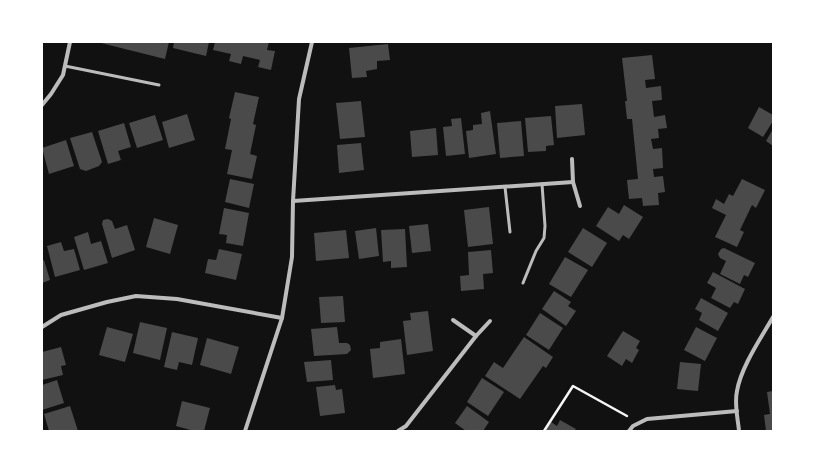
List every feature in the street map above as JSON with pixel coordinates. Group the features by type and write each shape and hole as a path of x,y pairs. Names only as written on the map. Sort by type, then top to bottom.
{"street":[{"path":"42,104 51,94 63,75 70,42"},
{"path":"245,431 282,318 292,257 298,99 312,42"},
{"path":"572,158 573,182 580,206"},
{"path":"293,201 573,182"},
{"path":"42,327 61,315 107,302 136,296 177,299 282,318"},
{"path":"739,431 737,392 747,362 773,317"},
{"path":"453,320 476,336"},
{"path":"398,431 406,426 476,336 490,321"},
{"path":"628,431 633,426 647,419 737,411"}],"lane":[{"path":"65,66 159,85"},
{"path":"523,283 536,251 544,238 545,226 542,184"},
{"path":"505,187 510,232"}],"path":[{"path":"544,431 572,386 640,423"}],"building":[{"path":"97,42 169,42 165,59"},
{"path":"174,42 209,42 206,56 173,48"},
{"path":"215,42 269,42 267,50 275,51 271,70 258,67 260,60 243,56 241,64 229,61 231,54 213,50"},
{"path":"388,44 390,60 377,61 377,69 366,71 367,77 352,78 349,48"},
{"path":"652,55 655,79 645,80 646,88 661,86 662,100 652,101 654,117 665,115 667,128 658,129 659,138 651,139 653,149 662,148 663,168 653,169 654,177 663,176 665,192 658,193 659,205 643,206 642,198 629,199 627,180 638,179 632,119 627,119 625,101 627,101 622,58"},
{"path":"235,92 259,97 253,124 256,125 250,154 257,156 252,179 227,174 232,150 225,149 231,119 229,118"},
{"path":"361,101 365,137 340,139 336,103"},
{"path":"582,104 585,135 557,138 555,106"},
{"path":"759,107 773,115 773,121 763,137 748,128"},
{"path":"490,111 496,154 469,158 466,131 473,130 473,125 482,124 481,113"},
{"path":"187,114 195,140 169,148 162,122"},
{"path":"155,115 163,140 137,148 129,123"},
{"path":"551,116 554,145 546,146 546,151 528,152 525,118"},
{"path":"461,118 465,154 446,156 443,127 452,126 451,119"},
{"path":"521,121 524,156 500,158 497,123"},
{"path":"124,123 131,147 118,151 121,160 108,164 98,131"},
{"path":"436,128 438,155 412,157 410,131"},
{"path":"773,129 773,146 766,141"},
{"path":"92,132 102,162 99,166 86,171 80,169 70,138"},
{"path":"66,140 74,166 49,174 42,148"},
{"path":"361,143 364,170 339,173 337,145"},
{"path":"230,179 254,184 249,208 225,202"},
{"path":"742,179 765,190 756,208 752,205 740,230 744,232 737,247 715,237 726,215 712,208 716,199 724,204 729,194 733,196"},
{"path":"624,205 643,217 629,239 623,235 619,241 596,226 608,207 619,214"},
{"path":"489,207 493,244 468,247 464,210"},
{"path":"224,208 249,213 243,246 226,243 227,235 219,234"},
{"path":"154,218 178,225 170,254 146,247"},
{"path":"108,219 112,221 115,229 127,225 135,250 112,258 102,224 103,220"},
{"path":"428,224 431,251 412,253 409,226"},
{"path":"376,228 379,256 359,259 355,231"},
{"path":"583,228 607,243 592,267 568,252"},
{"path":"405,229 407,267 391,268 391,261 383,262 381,230"},
{"path":"346,230 349,258 316,261 314,233"},
{"path":"88,232 91,244 101,241 108,263 84,270 74,237"},
{"path":"61,242 64,251 74,249 80,270 55,277 47,246"},
{"path":"724,248 755,263 748,277 744,275 740,284 720,274 726,261 720,258 718,254 721,249"},
{"path":"219,249 242,254 236,280 205,273 208,259 216,260"},
{"path":"491,250 493,273 483,274 484,289 461,291 460,276 469,275 468,252"},
{"path":"565,257 588,270 571,297 549,284"},
{"path":"44,260 50,280 42,283 42,261"},
{"path":"713,272 745,289 738,304 734,302 730,308 711,298 716,288 707,283"},
{"path":"554,291 571,302 568,306 576,311 566,326 542,309"},
{"path":"343,296 345,322 321,323 319,297"},
{"path":"701,298 728,313 718,331 699,320 702,313 695,309"},
{"path":"428,311 433,351 407,355 403,321 411,320 410,313"},
{"path":"540,313 563,328 549,350 526,335"},
{"path":"140,322 167,328 160,360 133,353"},
{"path":"107,327 133,334 125,362 99,355"},
{"path":"337,327 339,343 347,343 350,345 351,350 347,354 314,356 311,329"},
{"path":"696,327 717,338 705,361 684,350"},
{"path":"623,331 640,341 636,348 639,350 632,363 626,359 622,366 607,356"},
{"path":"172,332 198,338 192,365 179,362 177,370 164,367"},
{"path":"524,337 553,357 546,368 543,366 520,399 485,376 494,362 503,368"},
{"path":"207,338 239,347 231,374 200,365"},
{"path":"401,339 405,374 373,378 370,349 380,348 380,342"},
{"path":"61,347 66,365 61,366 63,375 42,380 42,352"},
{"path":"331,360 333,380 307,382 304,362"},
{"path":"680,362 701,364 698,391 677,389"},
{"path":"482,378 504,392 488,416 467,402"},
{"path":"57,380 64,403 42,410 42,385"},
{"path":"335,385 336,390 342,389 345,413 320,416 316,387"},
{"path":"773,391 773,431 766,431 764,415 770,414 767,392"},
{"path":"182,401 210,408 204,431 194,431 176,426"},
{"path":"70,406 78,431 49,431 44,414"},
{"path":"467,406 489,422 483,431 466,431 455,423"},
{"path":"560,420 576,429 574,431 545,431 551,422 557,426"}]}
